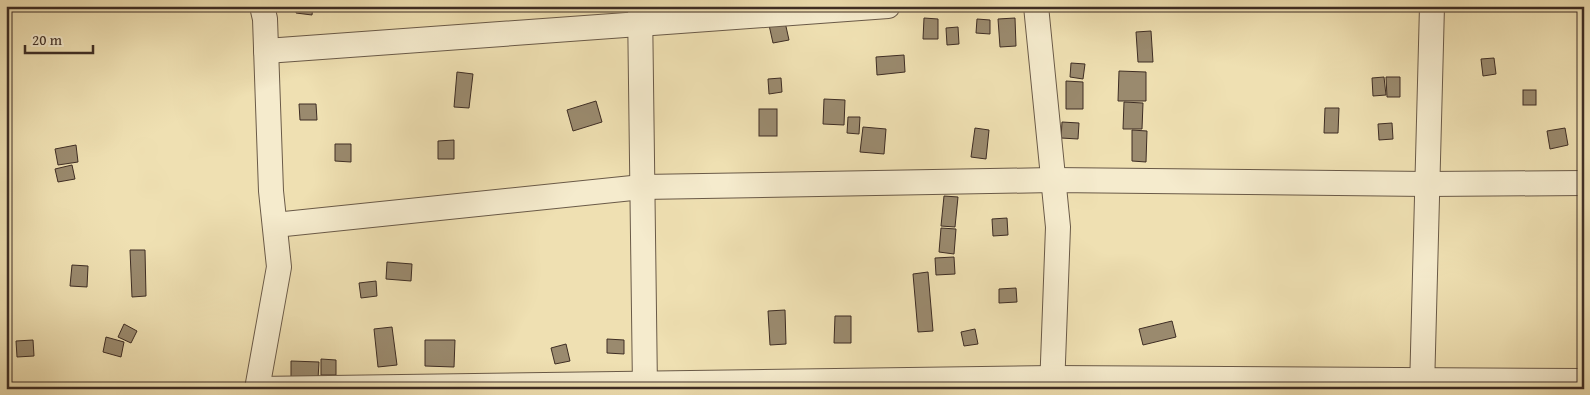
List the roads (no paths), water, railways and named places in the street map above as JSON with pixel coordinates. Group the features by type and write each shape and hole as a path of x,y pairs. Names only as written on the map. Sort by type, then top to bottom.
{"street":[{"path":"262,6 266,51 271,190 280,267 257,389 1052,384 1422,384 1584,381"},
{"path":"266,51 640,16 888,6"},
{"path":"1036,6 1058,227 1052,384"},
{"path":"1422,384 1432,6"},
{"path":"640,16 645,387"},
{"path":"274,225 642,187 1054,180 1428,184 1584,182"}]}
